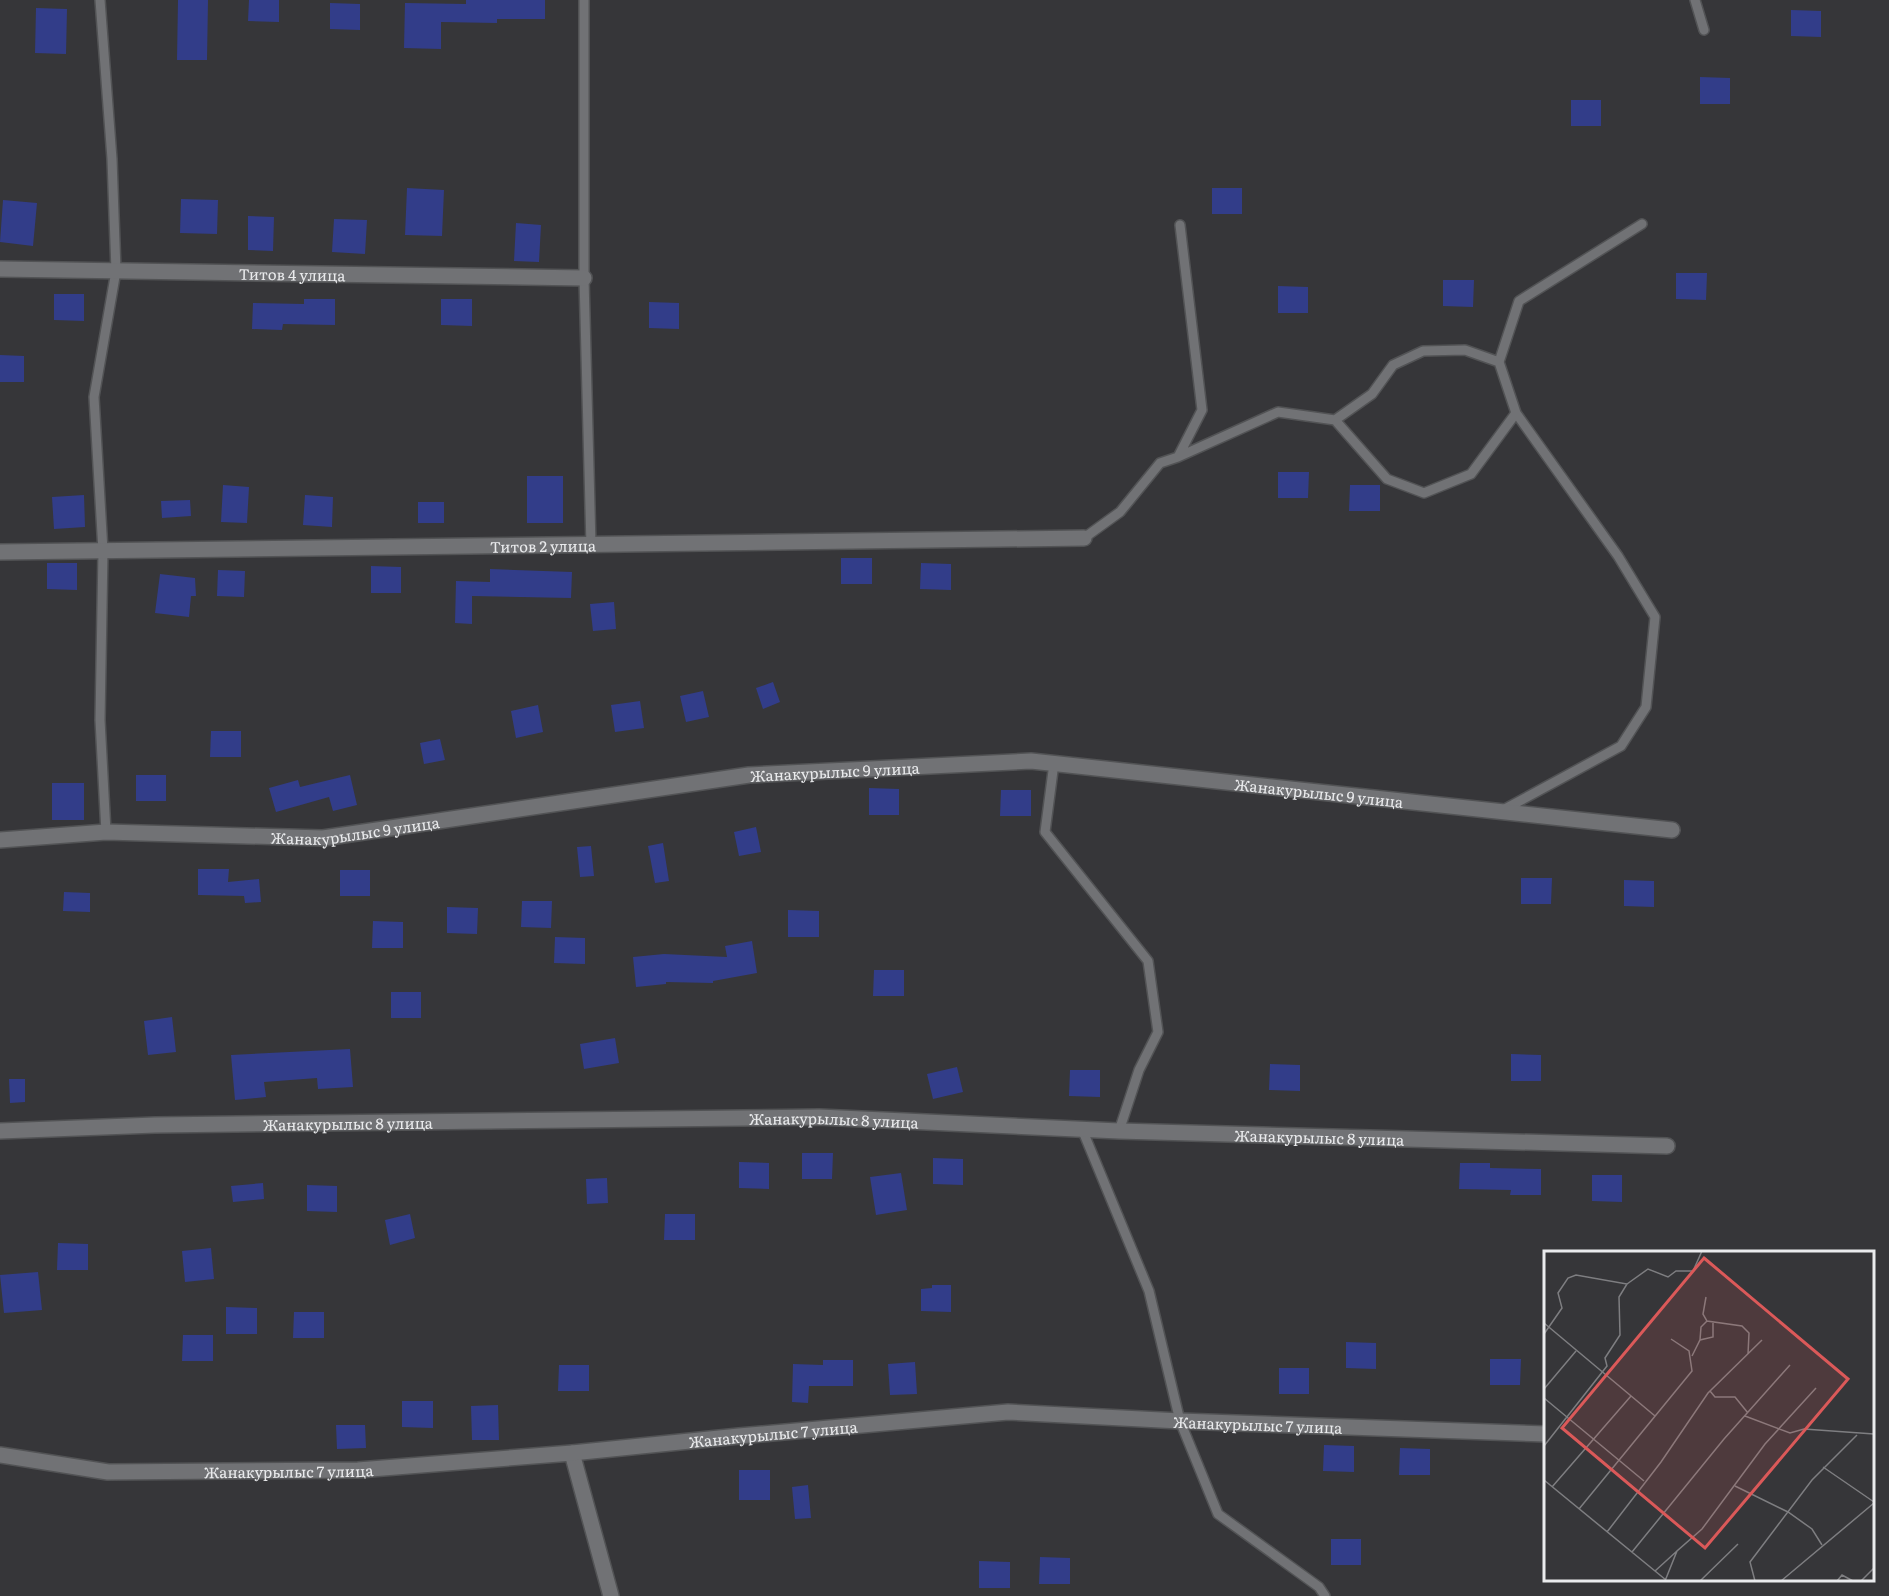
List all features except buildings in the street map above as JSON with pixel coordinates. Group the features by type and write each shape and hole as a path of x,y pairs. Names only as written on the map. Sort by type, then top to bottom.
{"street":[{"name":"Титов 4 улица","path":"0,269 584,278"},
{"name":"Титов 2 улица","path":"0,552 1084,538"},
{"name":"Жанакурылыс 9 улица","path":"0,840 106,832 323,838 749,775 1031,761 1672,830"},
{"name":"Жанакурылыс 8 улица","path":"0,1131 154,1125 819,1117 1119,1131 1667,1146"},
{"name":"Жанакурылыс 7 улица","path":"0,1455 108,1472 358,1470 572,1453 1008,1412 1180,1421 1544,1434"},
{"path":"572,1453 611,1596"}],"lane":[{"path":"100,0 112,159 116,271 94,397 103,550 100,720 106,832"},
{"path":"584,0 584,278 591,546"},
{"path":"1695,0 1704,30"},
{"path":"1501,811 1621,746 1646,707 1655,617 1618,556 1516,413 1499,362 1519,301 1641,224"},
{"path":"1178,457 1202,410 1180,225"},
{"path":"1335,420 1372,394 1393,365 1423,351 1465,350 1499,362"},
{"path":"1084,538 1120,512 1160,463 1278,412 1335,420 1388,479 1424,493 1471,474 1516,413"},
{"path":"1054,763 1045,832 1148,961 1158,1032 1139,1070 1119,1131"},
{"path":"1082,1129 1149,1291 1180,1421 1218,1514 1318,1587 1325,1596"}]}
